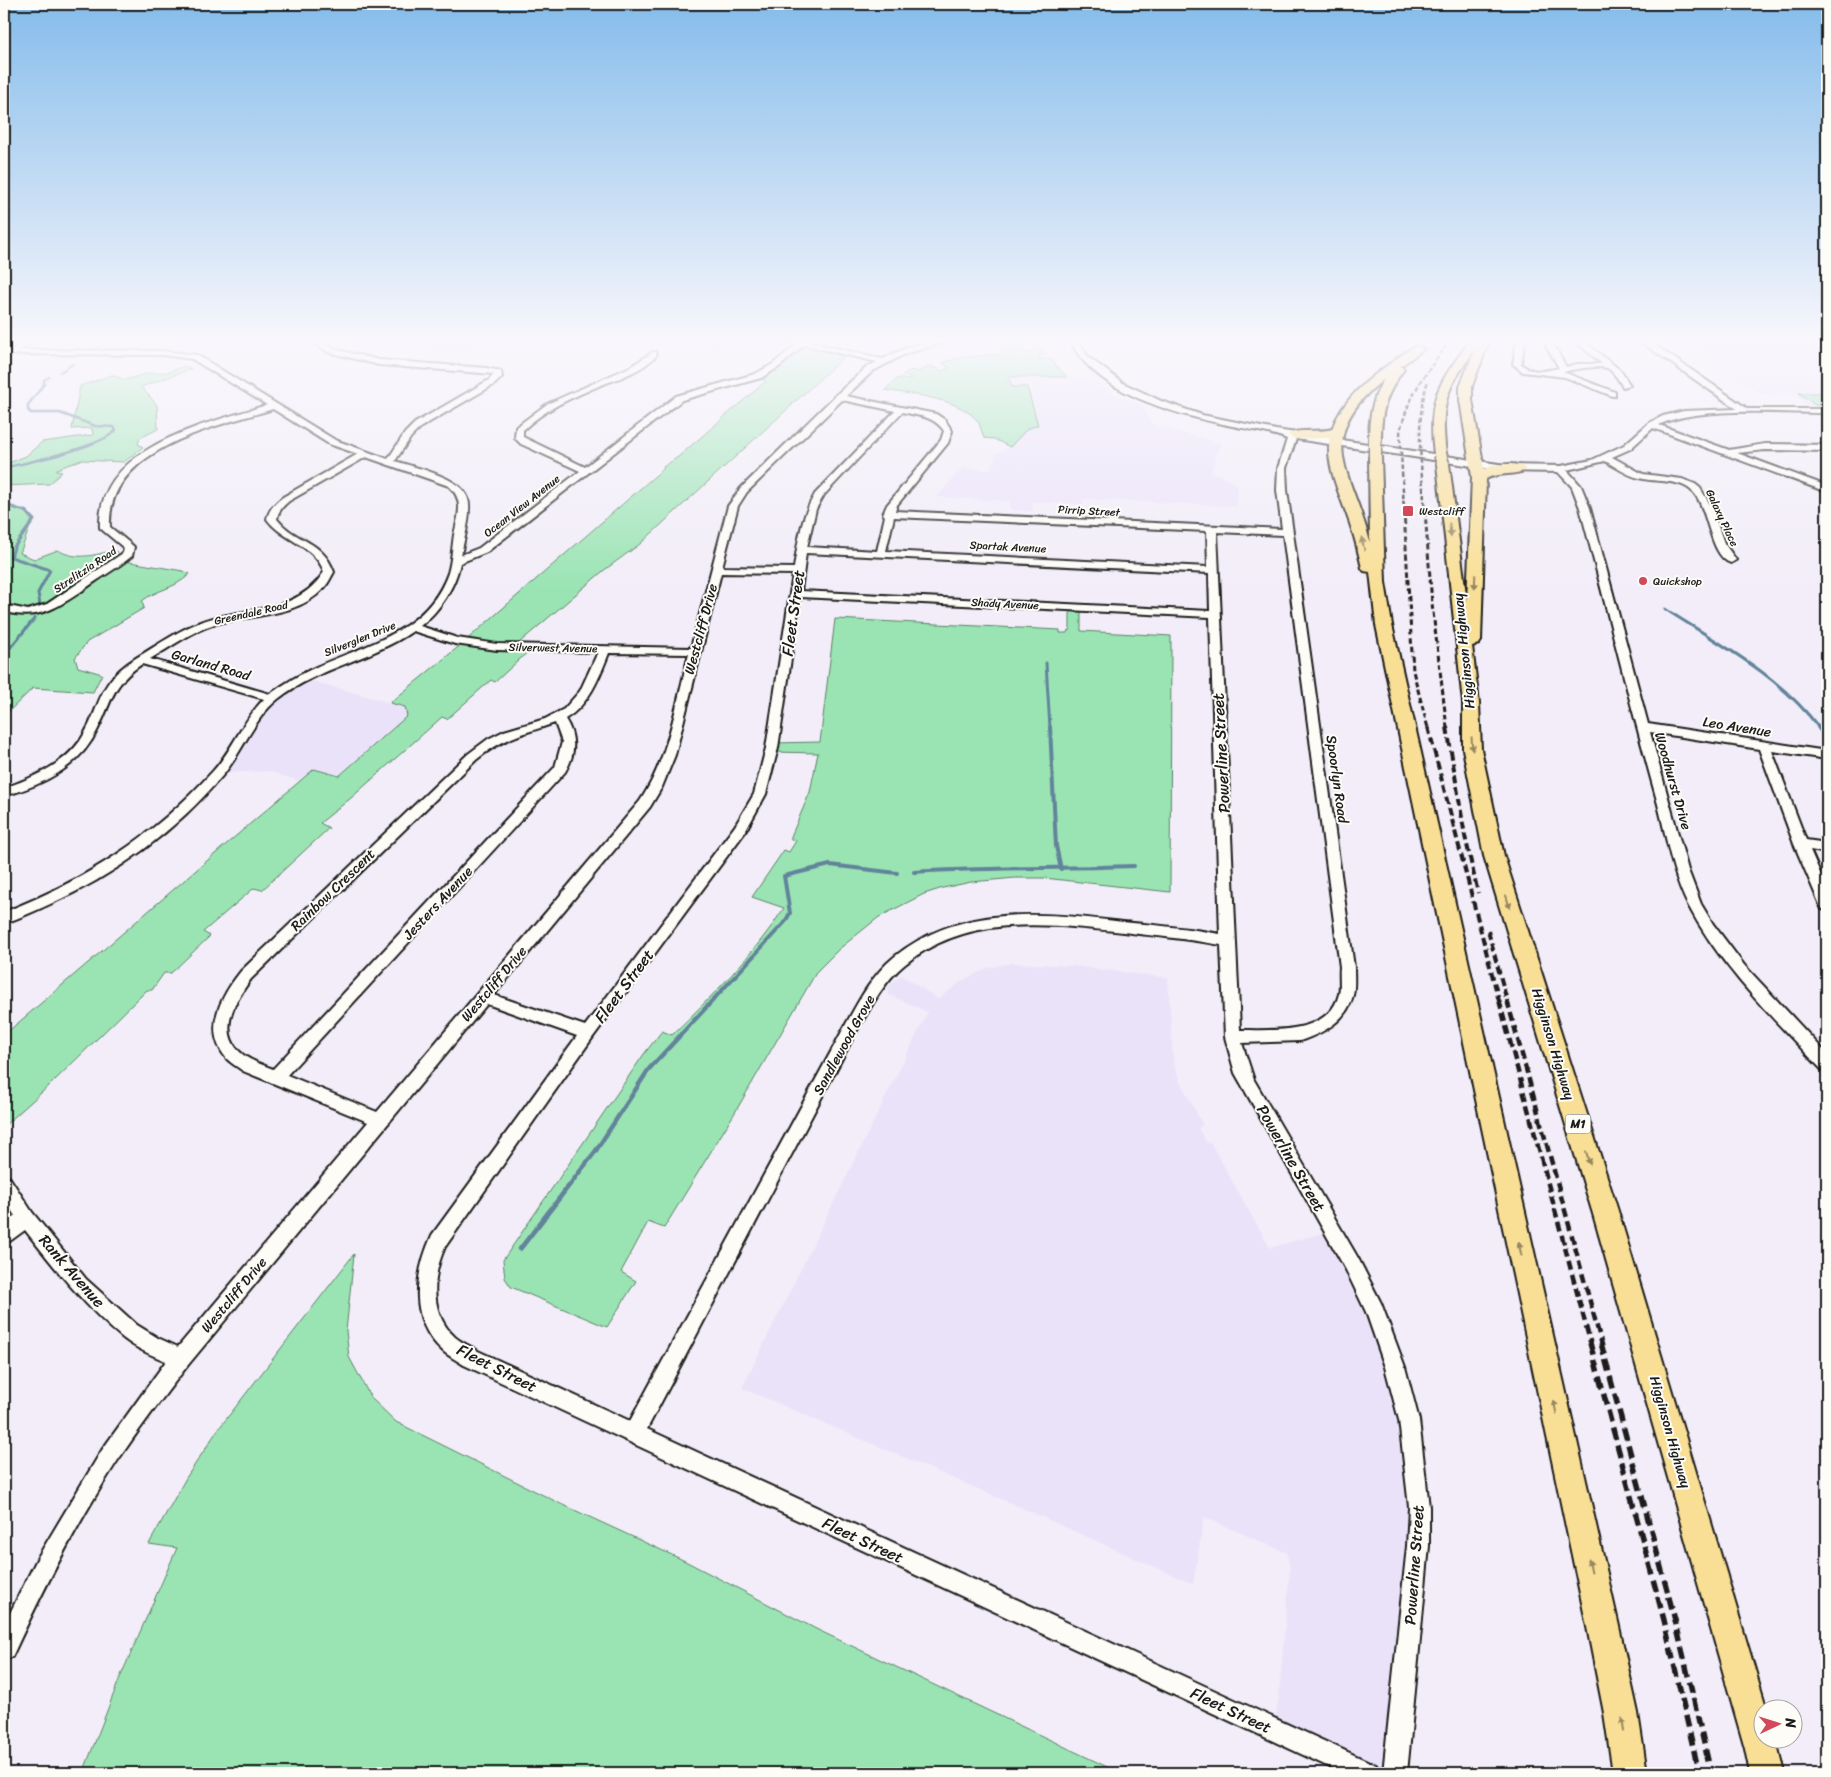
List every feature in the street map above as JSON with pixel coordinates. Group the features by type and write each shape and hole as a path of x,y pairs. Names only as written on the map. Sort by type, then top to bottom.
{"highway":[{"path":"1342,422 1335,437 1334,454 1336,464 1360,531 1384,625 1602,1622 1621,1713 1630,1773"},
{"path":"1375,422 1378,582 1384,625"},
{"name":"Higginson Highway","path":"1437,422 1470,703 1472,749 1494,856 1606,1214 1762,1748 1767,1773"},
{"path":"1470,422 1478,470 1470,703"},
{"path":"1293,436 1335,437"},
{"path":"1478,470 1519,469"}],"street":[{"name":"Strelitzia Road","path":"4,608 19,613 27,613 49,607 128,554 129,547 105,528 104,521 112,489 116,482 146,454 176,438 225,422"},
{"name":"Silverglen Drive","path":"4,918 89,879 123,858 184,806 218,773 233,754 258,713 272,698 309,674 393,640 414,628 433,609 448,584 456,561 465,506 463,493 452,484 443,480 332,442 300,422"},
{"path":"390,462 408,435 423,422"},
{"path":"527,422 519,429 519,438 572,465 586,470"},
{"name":"Ocean View Avenue","path":"456,561 483,550 648,422"},
{"name":"Westcliff Drive","path":"4,1649 38,1577 126,1430 181,1358 484,997 656,788 669,755 734,506 744,490 814,422"},
{"name":"Fleet Street","path":"889,422 815,501 809,514 772,748 760,794 740,829 588,1033 438,1242 431,1255 426,1292 428,1308 433,1323 448,1342 471,1358 1368,1773"},
{"path":"881,553 888,514 892,505 947,436 948,431 941,422"},
{"path":"1219,422 1293,436"},
{"path":"1519,469 1561,469 1607,458 1627,447 1658,422"},
{"path":"1227,424 1293,436"},
{"path":"1652,425 1827,489"},
{"name":"Spoorlyn Road","path":"1232,1037 1300,1036 1324,1024 1336,1014 1346,995 1347,967 1281,477 1293,436"},
{"path":"1335,437 1478,470"},
{"path":"1728,453 1759,448 1827,448"},
{"name":"Greendale Road","path":"4,792 50,774 74,755 90,733 113,684 125,672 142,660 182,635 202,626 230,617 284,606 301,599 316,589 329,572 326,560 316,550 280,528 272,519 272,514 286,499 365,454"},
{"name":"Galaxy Place","path":"1607,458 1640,476 1682,482 1694,488 1702,500 1721,548 1731,560"},
{"name":"Woodhurst Drive","path":"1561,469 1576,486 1585,508 1642,727 1684,877 1693,902 1721,948 1736,968 1827,1064"},
{"name":"Pirrip Street","path":"888,514 1288,532"},
{"name":"Powerline Street","path":"1212,529 1212,570 1232,1037 1236,1057 1247,1083 1352,1264 1374,1309 1395,1367 1409,1420 1419,1507 1418,1546 1396,1773"},
{"name":"Spartak Avenue","path":"802,550 1212,570"},
{"path":"716,570 799,571"},
{"name":"Shady Avenue","path":"796,594 1215,614"},
{"name":"Silverwest Avenue","path":"414,628 437,636 477,645 521,648 695,651"},
{"name":"Rainbow Crescent","path":"380,1120 249,1066 234,1056 223,1039 220,1024 227,1003 236,986 324,898 472,756 498,738 513,731 558,718 570,711 589,686 597,671 604,650"},
{"name":"Garland Road","path":"142,660 272,698"},
{"name":"Jesters Avenue","path":"276,1076 562,769 569,740 565,727 558,718"},
{"name":"Leo Avenue","path":"1642,727 1827,755"},
{"path":"1764,746 1801,844 1827,905"},
{"path":"1801,844 1827,848"},
{"name":"Sandlewood Grove","path":"634,1433 875,987 899,961 913,950 944,934 978,924 1011,918 1069,921 1228,941"},
{"path":"484,997 588,1033"},
{"name":"Rank Avenue","path":"4,1184 26,1218 80,1285 130,1332 152,1345 181,1358"},
{"path":"4,1235 26,1218"}],"shaded area":[{"path":"1037,422 1150,422 1160,428 1221,443 1211,471 1238,485 1236,506 1083,499 1083,504 1033,502 1032,511 1010,510 1010,501 937,497 962,468 990,470 996,454 1010,447 1027,429 1038,425"},
{"path":"301,678 405,707 407,716 338,776 314,769 299,781 268,771 218,773 251,723"},
{"path":"1011,963 1074,966 1168,978 1173,1061 1179,1080 1203,1125 1198,1128 1207,1143 1210,1142 1270,1248 1333,1230 1360,1277 1416,1471 1396,1773 1367,1773 1274,1731 1290,1569 1287,1553 1204,1517 1193,1584 1020,1507 742,1388 928,1012 887,994 890,990 887,988 901,975 938,999 965,979 988,968"}],"green space":[{"path":"73,422 158,422 158,429 140,438 138,444 143,447 124,462 81,460 57,469 56,471 62,472 49,484 4,486 4,465 26,456 42,442 93,435 92,428 72,429"},
{"path":"719,422 773,422 640,544 603,571 513,648 531,649 495,682 491,680 447,719 442,717 320,823 329,828 262,890 254,888 203,932 210,936 171,973 164,973 152,990 147,990 50,1085 4,1126 4,1035 314,769 339,776 407,716 405,707 390,703 463,643 663,467 678,457"},
{"path":"978,422 1037,422 1038,425 1027,429 1010,447 994,439 984,438"},
{"path":"4,498 5,506 25,512 32,521 20,553 34,559 58,550 79,556 114,550 117,552 117,558 190,574 177,583 148,597 142,601 144,608 87,642 75,658 78,667 102,674 93,692 33,688 4,716"},
{"path":"1070,608 1081,608 1081,631 1171,636 1170,892 1044,878 1015,878 971,882 943,888 924,894 879,917 839,949 817,971 734,1114 664,1228 648,1222 621,1272 636,1281 607,1327 511,1287 505,1278 503,1260 644,1054 662,1031 672,1035 717,990 746,959 784,908 752,897 784,850 789,852 796,841 790,839 810,792 818,753 772,752 773,743 820,742 835,619 1060,630 1060,633 1067,633 1070,630"},
{"path":"354,1254 346,1331 349,1357 371,1398 396,1422 557,1502 685,1561 818,1630 1120,1773 83,1773 119,1680 177,1548 149,1544 186,1478 217,1431"}],"waterway":[{"path":"4,468 81,448 108,436 116,430 114,427 95,426 84,422"},
{"path":"4,504 25,511"},
{"path":"25,511 34,520 14,547 11,557 50,570 38,593 40,605"},
{"path":"1665,609 1768,676 1804,709 1819,728"},
{"path":"4,661 9,649 35,618"},
{"path":"1046,663 1050,728"},
{"path":"1050,727 1056,846 1061,868"},
{"path":"1818,727 1827,739"},
{"path":"712,1001 785,922 790,913 784,876 830,865 897,873"},
{"path":"1061,868 1134,866"},
{"path":"914,872 969,869 1061,868"},
{"path":"520,1249 595,1152 649,1069 713,1000"}],"railway":[{"path":"1403,422 1400,430 1404,512"},
{"path":"1420,422 1420,446 1425,512"},
{"path":"1404,511 1413,671 1428,728"},
{"path":"1425,511 1432,604 1447,728"},
{"path":"1428,727 1499,1001"},
{"path":"1447,727 1465,836 1478,893"},
{"path":"1488,931 1507,1001"},
{"path":"1499,1000 1591,1345"},
{"path":"1507,1000 1602,1345"},
{"path":"1590,1343 1664,1620 1699,1773"},
{"path":"1601,1343 1675,1620 1711,1773"}],"place":[{"name":"Westcliff","path":"1408,511"},
{"name":"Quickshop","path":"1643,581"}]}
